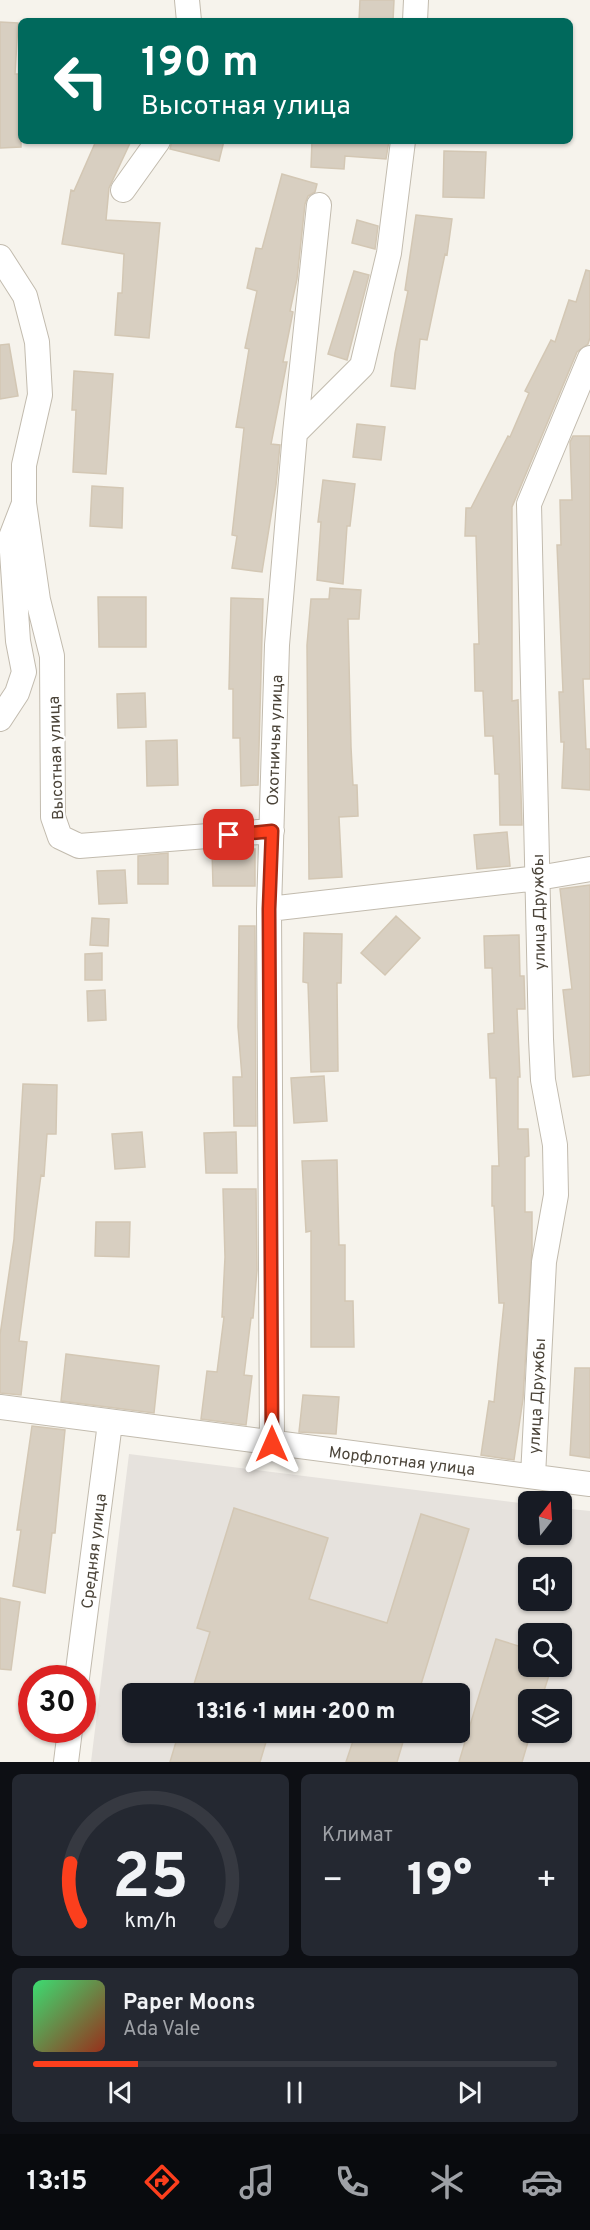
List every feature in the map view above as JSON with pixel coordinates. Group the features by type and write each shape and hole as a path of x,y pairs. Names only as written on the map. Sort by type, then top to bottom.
{"street":[{"path":"187,0 189,18"},
{"path":"415,18 416,0"},
{"path":"123,190 156,144"},
{"path":"295,432 362,366 389,253 403,144"},
{"name":"Охотничья улица","path":"272,1444 269,909 277,645 295,432 319,205"},
{"name":"Высотная улица","path":"0,257 25,296 37,342 40,395 24,465 24,503 38,600 52,656 53,817 60,837 79,846 272,831"},
{"name":"улица Дружбы","path":"533,1476 543,1273 556,1195 555,1145 543,1080 529,504 590,358"},
{"name":"Высотная улица","path":"0,719 17,693 24,672 18,641 11,537 24,503"},
{"path":"269,909 538,878 590,869"},
{"name":"Морфлотная улица","path":"0,1407 590,1484"},
{"name":"Средняя улица","path":"79,1665 110,1423"},
{"path":"66,1762 68,1743"}],"shaded area":[{"path":"129,1454 518,1503 518,1545 572,1545 572,1509 590,1511 590,1762 91,1762 93,1743 96,1743 96,1721"}],"building":[{"path":"360,0 394,0 393,18 359,18"},
{"path":"0,22 18,23 15,74 18,74 18,144 21,144 21,147 0,148"},
{"path":"95,144 130,144 109,188 106,220 160,223 149,338 115,335 118,293 122,293 124,254 62,244 71,190 74,191"},
{"path":"171,144 223,144 219,161 170,149"},
{"path":"312,144 388,144 386,159 345,156 344,169 311,167"},
{"path":"444,151 486,152 484,198 443,197"},
{"path":"282,174 317,184 315,192 308,196 305,204 297,279 290,311 293,312 283,362 287,362 271,444 280,445 262,572 232,568 237,536 232,535 244,428 236,427 249,349 245,348 257,291 247,288 256,248 262,249"},
{"path":"416,215 452,219 447,255 445,254 427,340 420,339 415,389 391,386 395,353 408,291 405,290"},
{"path":"357,220 378,226 375,249 352,243"},
{"path":"586,270 590,271 590,338 588,344 577,352 512,507 512,701 518,700 522,825 500,825 499,774 495,774 493,736 485,736 483,691 475,691 474,644 479,644 476,536 465,536 466,508 471,508 508,436 510,437 529,393 525,391 551,340 555,342 569,300 576,302"},
{"path":"354,271 369,275 347,360 328,354"},
{"path":"9,344 18,396 0,399 0,345"},
{"path":"74,371 113,374 106,474 73,472 76,410 72,410"},
{"path":"357,424 385,427 381,460 353,457"},
{"path":"573,436 590,436 590,679 583,679 586,749 590,749 590,790 562,788 564,742 561,742 559,692 563,692 557,545 561,545 560,500 572,500 570,442"},
{"path":"323,480 355,484 350,526 347,526 343,584 317,580 321,522 318,522"},
{"path":"92,486 123,488 122,528 90,526"},
{"path":"330,588 361,590 359,619 348,619 351,747 353,785 357,785 358,816 339,817 342,877 309,879 307,645 311,599 329,599"},
{"path":"98,597 146,597 146,647 99,647"},
{"path":"231,598 263,599 258,785 241,786 240,738 233,738 233,689 229,689"},
{"path":"145,693 146,727 118,728 117,694"},
{"path":"177,740 178,785 147,786 146,741"},
{"path":"507,832 510,866 477,869 474,835"},
{"path":"255,849 255,886 213,886 212,850"},
{"path":"168,853 168,884 138,884 138,856"},
{"path":"125,870 127,903 99,904 97,871"},
{"path":"590,885 590,1075 573,1077 563,990 572,989 560,889"},
{"path":"396,916 420,938 385,975 361,953"},
{"path":"92,918 109,919 108,946 90,945"},
{"path":"239,926 255,926 256,1126 234,1126 233,1077 242,1077 238,1027"},
{"path":"304,933 342,934 341,983 337,983 338,1071 311,1072 308,983 303,982"},
{"path":"519,935 520,976 524,976 525,1009 517,1009 520,1077 518,1077 518,1129 528,1129 529,1156 525,1157 525,1212 532,1212 532,1249 523,1399 514,1460 481,1455 489,1401 494,1402 504,1303 499,1303 494,1206 492,1206 492,1166 499,1166 496,1078 490,1078 488,1034 494,1033 492,968 485,968 484,936"},
{"path":"102,953 102,980 85,980 85,954"},
{"path":"105,990 106,1020 88,1021 87,991"},
{"path":"324,1076 327,1121 294,1123 291,1078"},
{"path":"23,1084 57,1085 56,1134 47,1134 44,1176 41,1175 19,1341 27,1342 21,1395 0,1393 0,1335 14,1239"},
{"path":"142,1132 145,1167 115,1169 112,1134"},
{"path":"236,1132 237,1173 206,1173 204,1133"},
{"path":"337,1160 339,1245 345,1245 345,1301 353,1301 354,1347 311,1347 311,1231 306,1232 302,1161"},
{"path":"223,1189 256,1189 257,1270 253,1318 251,1318 244,1375 252,1376 246,1425 201,1419 207,1371 217,1372 224,1317 222,1317 225,1257"},
{"path":"96,1222 130,1222 129,1257 95,1256"},
{"path":"66,1354 159,1366 154,1413 61,1401"},
{"path":"575,1368 590,1368 590,1458 570,1455"},
{"path":"303,1395 339,1397 336,1434 299,1432"},
{"path":"32,1426 65,1430 55,1533 52,1533 45,1593 13,1586 21,1530 17,1530"},
{"path":"234,1508 328,1538 309,1599 387,1623 421,1514 469,1529 421,1683 194,1683 210,1632 197,1628"},
{"path":"0,1598 20,1602 11,1670 0,1669"},
{"path":"496,1639 518,1646 518,1677 548,1677 545,1689 518,1689 518,1743 528,1743 522,1762 459,1762 465,1743 470,1743 470,1725"},
{"path":"176,1743 266,1743 260,1762 170,1762"},
{"path":"352,1743 403,1743 397,1762 346,1762"}],"route":[{"path":"229,835 272,831 269,909 272,1444"}]}
